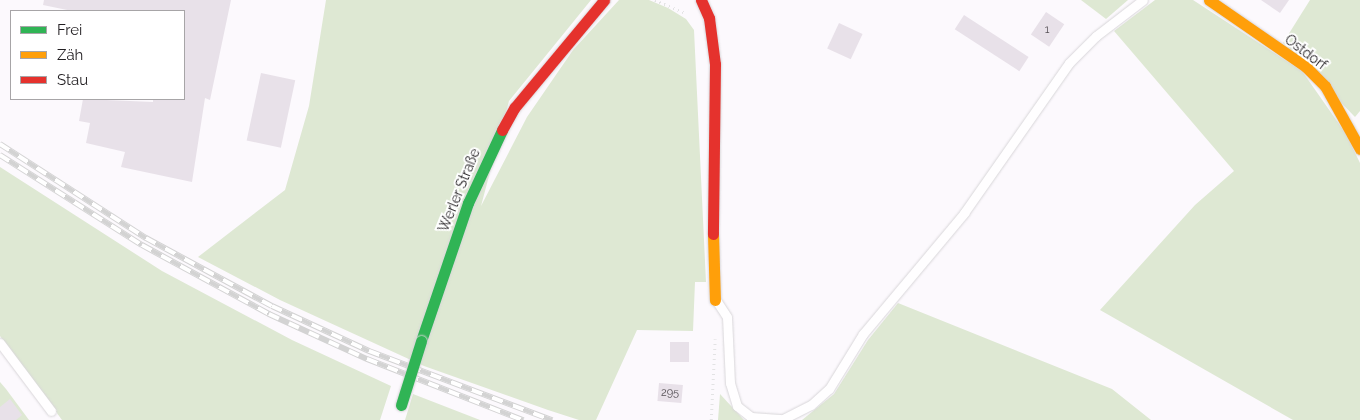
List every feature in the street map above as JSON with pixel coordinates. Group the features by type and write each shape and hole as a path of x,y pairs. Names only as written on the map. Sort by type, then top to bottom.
{"street":[{"name":"Werler Straße","path":"396,420 468,203 491,150 515,108 604,0"},
{"path":"701,0 709,18 715,64 712,180 715,300"},
{"name":"Ostdorf","path":"1209,0 1306,67 1325,86 1360,149"}],"lane":[{"path":"715,300 727,317 730,383 738,406 751,417 783,419 811,405 829,389 863,334 964,213 1069,63 1096,36 1143,0"},
{"path":"0,343 51,411"}],"path":[{"path":"711,420 716,329"}],"green space":[{"path":"326,0 591,0 509,101 481,206 527,117 573,50 619,0 649,0 668,8 686,19 694,30 706,282 695,282 693,331 637,330 596,420 579,420 424,366 280,300 198,257 285,190 309,106"},
{"path":"1081,0 1128,0 1106,19"},
{"path":"1155,0 1193,0 1302,71 1346,134 1360,163 1360,420 1293,420 1100,310 1195,205 1234,171 1114,31"},
{"path":"1310,0 1360,0 1360,111 1355,117 1283,43"},
{"path":"0,167 162,271 292,340 391,386 380,420 62,420 0,336"},
{"path":"898,303 1112,389 1151,420 802,420 834,394 868,340"},
{"path":"0,382 6,389 29,420 0,420"},
{"path":"413,394 480,420 405,420"},
{"path":"720,394 744,420 718,420"}],"building":[{"path":"44,0 231,0 210,100 205,98 192,182 121,167 125,152 86,143 90,123 79,121 83,100 153,102 153,100 185,100 185,10 67,10 43,5"},
{"path":"1261,0 1289,0 1280,13"},
{"path":"1046,12 1064,24 1049,47 1031,34"},
{"path":"964,15 1029,57 1019,71 955,29"},
{"path":"839,23 863,34 851,59 827,48"},
{"path":"261,73 295,80 281,148 247,140"},
{"path":"670,342 689,342 689,362 670,362"},
{"path":"659,383 683,385 681,403 657,401"},
{"path":"10,399 22,415 16,420 0,420 0,407"}],"railway":[{"path":"0,144 146,238 272,306 369,351 552,420"},
{"path":"0,155 142,245 269,314 367,359 523,420"}],"traffic: fast":[{"path":"421,341 468,203 502,130"},
{"path":"401,405 421,341"}],"traffic: slow":[{"path":"1209,0 1306,67 1325,86 1360,149"},
{"path":"713,234 715,300"}],"traffic: jam":[{"path":"502,130 515,107 604,0"},
{"path":"701,0 709,18 715,64 713,234"}]}
